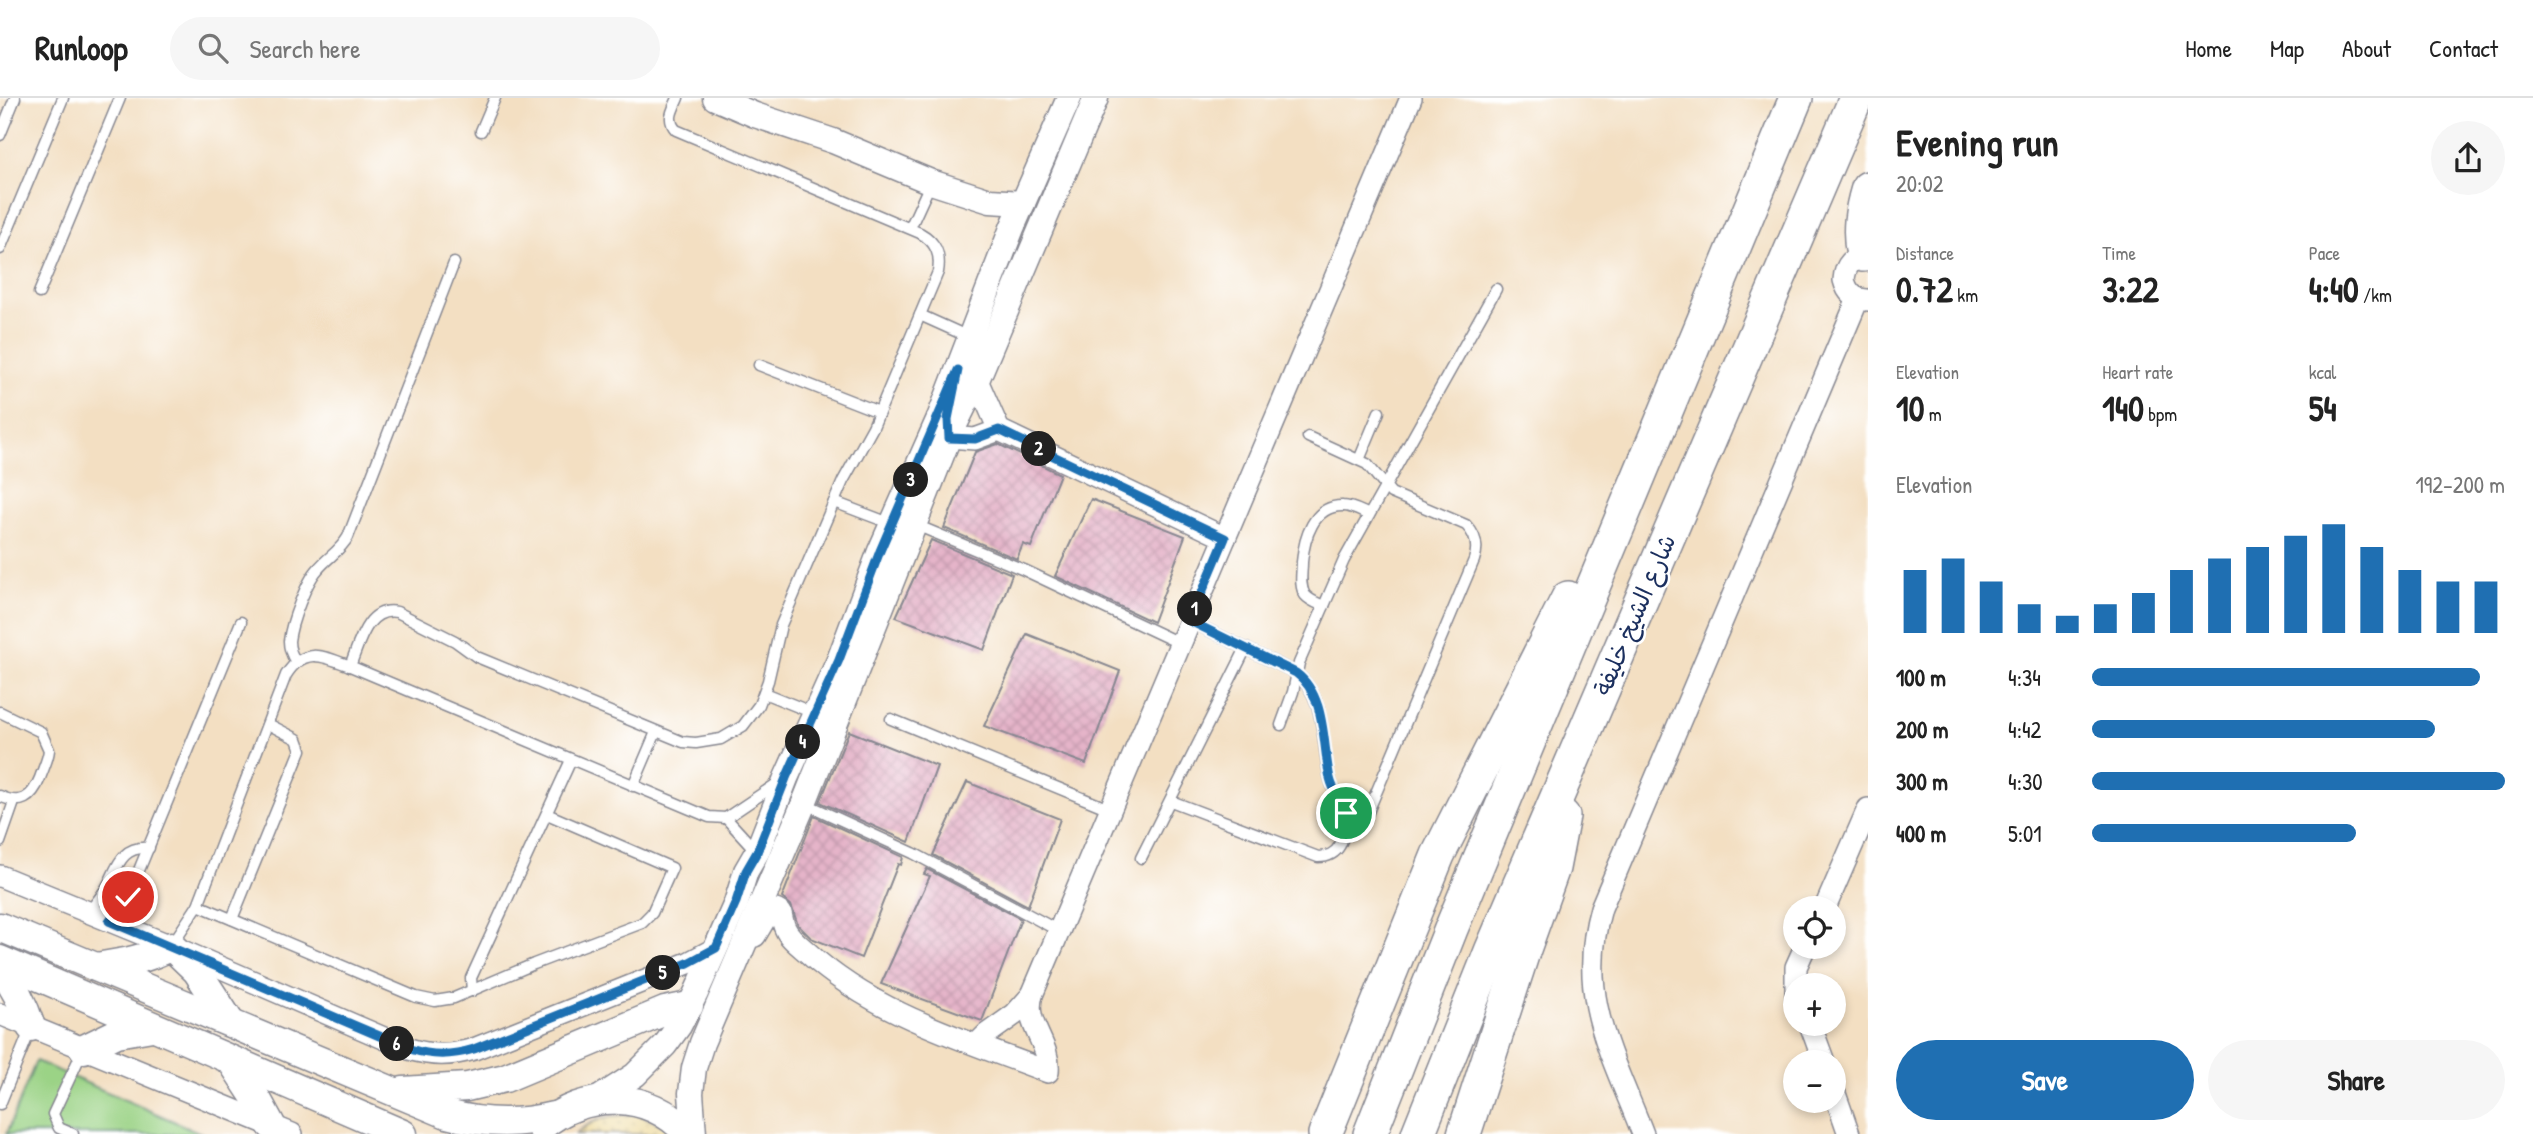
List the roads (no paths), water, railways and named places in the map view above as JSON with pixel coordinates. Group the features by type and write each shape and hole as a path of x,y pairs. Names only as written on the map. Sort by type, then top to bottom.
{"highway":[{"name":"شارع الشيخ خليفة","path":"1370,1134 1451,929 1548,702 1796,98"},
{"name":"شارع الشيخ خليفة","path":"1418,1134 1492,949 1856,98"},
{"path":"1865,255 1860,242 1861,215 1868,188"},
{"path":"1325,1134 1438,855 1524,689 1575,583 1684,330 1696,313 1712,299"},
{"path":"1464,1134 1553,868 1563,818 1560,790"}],"main road":[{"path":"0,927 447,1114 482,1122 544,1125 574,1106 596,1100 619,1099 641,1103 662,1112 688,1134"},
{"path":"96,967 154,955 171,946 197,971 230,1023"},
{"path":"0,960 403,1134"},
{"path":"0,968 24,1006 31,1027"},
{"path":"393,1092 448,1090 496,1080 665,1011 690,1006"},
{"path":"84,1049 117,1033 152,1027"},
{"path":"231,1060 277,1131"}],"street":[{"path":"715,98 755,115 832,141 931,182 989,201 1023,203"},
{"path":"596,1100 635,1075 665,1045 679,1026 728,950 804,803 904,524 949,438 967,375 971,338 1012,228 1069,98"},
{"path":"694,1134 691,1093 694,1068 713,1012 736,902 746,871 757,852 786,778 904,524 967,375 1096,98"},
{"path":"0,876 410,1049 435,1055 474,1049 688,963 728,950 754,938 768,914 776,909 781,913 785,929 793,940 838,978 905,1015 1048,1072 1047,1054 1030,1016 1032,995 1411,98"},
{"path":"989,201 1012,228"},
{"path":"1643,1134 1597,1010 1591,969 1595,928 1606,896 1863,300 1846,288 1844,271 1855,258 1865,255"},
{"path":"967,375 999,430 1225,538"},
{"path":"949,438 975,439 999,430"},
{"path":"1830,896 1868,809"},
{"path":"977,1044 986,1034 1015,1014 1032,995"},
{"path":"0,1014 277,1131"},
{"path":"1842,1113 1849,1134"}],"lane":[{"path":"0,135 15,98"},
{"path":"0,249 64,98"},
{"path":"39,293 120,98"},
{"path":"481,131 495,98"},
{"path":"350,666 369,623 380,612 388,610 455,641 477,657 683,742 721,739 743,726 752,716 764,693 781,625 834,502 879,412 939,262 935,244 928,237 676,130 671,124 670,116 678,98"},
{"path":"910,228 931,182"},
{"path":"296,662 289,643 307,586 316,570 338,552 348,537 454,263"},
{"path":"1281,726 1293,692 1296,673 1345,559 1496,289"},
{"path":"920,315 971,338"},
{"path":"760,365 879,412"},
{"path":"1359,460 1379,412"},
{"path":"1308,437 1359,460 1375,470 1391,493 1466,525 1475,537 1476,552 1368,812 1360,822 1347,826"},
{"path":"834,502 904,524 1024,570 1181,644"},
{"path":"1324,606 1307,597 1301,587 1303,548 1309,530 1321,514 1334,507 1345,506 1369,514"},
{"path":"1171,801 1318,857 1330,856 1335,852 1347,826 1346,813 1330,778 1316,699 1308,684 1296,673 1190,621"},
{"path":"109,921 128,897 241,622"},
{"path":"1141,858 1246,648"},
{"path":"171,946 198,905 286,675 296,662 311,656 350,666 709,817 726,818 786,778"},
{"path":"764,693 816,714"},
{"path":"0,712 41,732 49,750 32,794 14,802 0,796"},
{"path":"891,719 1109,809"},
{"path":"232,919 302,750 297,739 268,723"},
{"path":"633,786 656,733"},
{"path":"472,991 471,978 571,760"},
{"path":"0,842 14,802"},
{"path":"804,803 913,853 1059,931"},
{"path":"198,905 416,997 445,1000 637,926 652,913 672,868 547,814"},
{"path":"726,818 757,852"},
{"path":"88,913 107,888 120,858 133,849 149,848"},
{"path":"0,1104 4,1082 31,1027"},
{"path":"73,1134 55,1124 53,1114 84,1049"}]}
